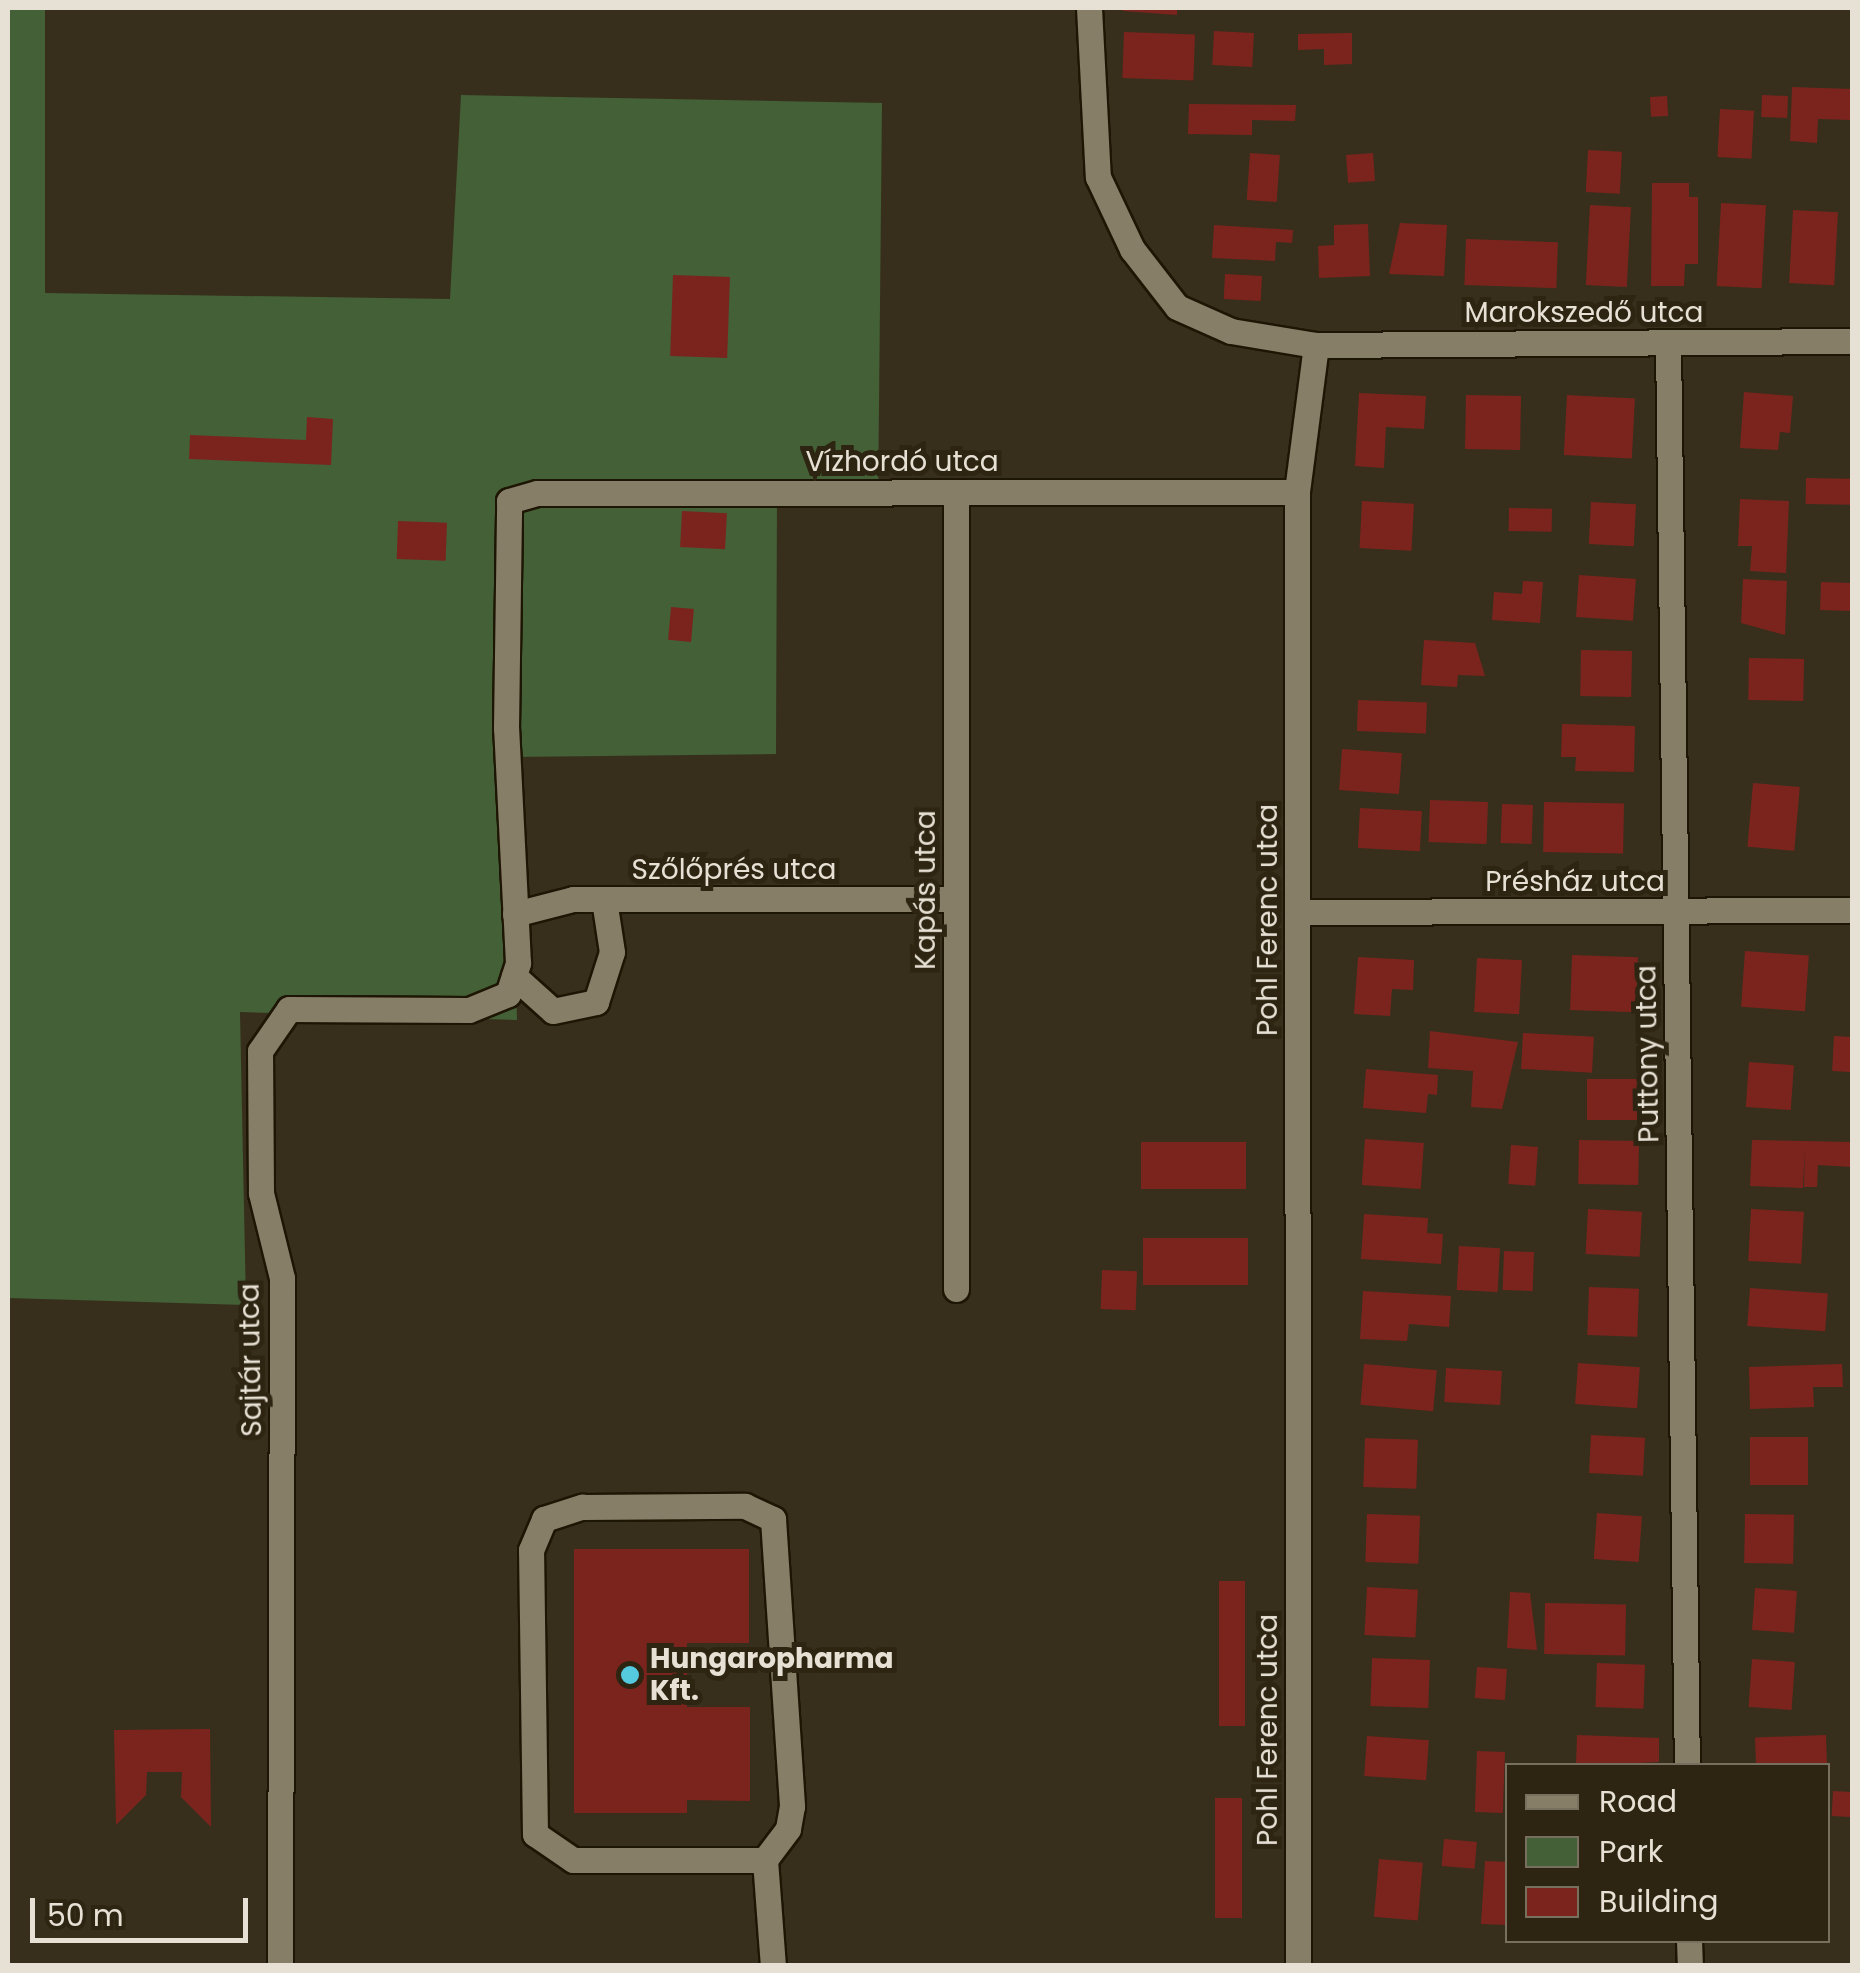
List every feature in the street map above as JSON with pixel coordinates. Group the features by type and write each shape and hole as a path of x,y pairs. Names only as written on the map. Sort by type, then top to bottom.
{"street":[{"path":"1089,8 1098,178 1132,249 1176,307 1231,331 1316,345"},
{"name":"Marokszedő utca","path":"1316,345 1852,340"},
{"name":"Puttony utca","path":"1668,342 1687,1763"},
{"name":"Pohl Ferenc utca","path":"1298,1966 1297,492 1316,345"},
{"name":"Kapás utca","path":"956,492 956,1289"},
{"name":"Vízhordó utca","path":"515,914 509,501 536,493 1297,492"},
{"name":"Szőlőprés utca","path":"515,914 548,900 956,899"},
{"path":"515,914 514,976 553,1010 596,1002 612,952 604,900"},
{"name":"Présház utca","path":"1298,912 1852,910"},
{"name":"Sajtár utca","path":"280,1966 282,1278 261,1192 260,1051 289,1009 491,1007 514,976"},
{"path":"765,1860 573,1860 535,1834 531,1550 544,1519 582,1507 727,1506 773,1519 792,1806 788,1829 765,1860 773,1966"}],"green space":[{"path":"8,8 45,8 45,293 450,299 461,95 882,103 878,507 777,500 776,754 510,757 517,1020 240,1012 246,1305 8,1298"}],"building":[{"path":"1177,8 1177,15 1123,11"},
{"path":"1214,31 1254,33 1252,67 1212,65"},
{"path":"1124,32 1195,34 1193,80 1122,78"},
{"path":"1352,33 1352,64 1324,65 1324,49 1298,50 1298,34"},
{"path":"1792,87 1852,89 1852,120 1818,119 1817,143 1790,141"},
{"path":"1762,95 1788,96 1787,118 1761,117"},
{"path":"1667,96 1668,116 1651,117 1650,97"},
{"path":"1189,104 1296,105 1295,121 1252,120 1252,135 1188,134"},
{"path":"1720,109 1754,111 1751,159 1717,157"},
{"path":"1588,150 1622,152 1620,194 1586,192"},
{"path":"1250,153 1280,155 1277,202 1247,200"},
{"path":"1373,153 1375,181 1348,183 1346,155"},
{"path":"1652,183 1689,183 1689,197 1698,197 1698,264 1685,264 1684,286 1651,286"},
{"path":"1721,203 1766,205 1762,288 1717,286"},
{"path":"1590,205 1631,207 1627,287 1586,285"},
{"path":"1793,210 1838,212 1834,285 1789,283"},
{"path":"1400,223 1447,225 1444,276 1389,274"},
{"path":"1368,224 1370,276 1319,278 1318,246 1334,245 1334,225"},
{"path":"1214,225 1293,230 1292,243 1276,242 1275,261 1212,258"},
{"path":"1466,239 1558,242 1556,288 1464,285"},
{"path":"1225,274 1262,276 1261,301 1224,299"},
{"path":"673,275 730,277 727,358 670,356"},
{"path":"1744,392 1793,396 1790,433 1780,432 1778,450 1740,448"},
{"path":"1359,393 1426,396 1424,429 1386,427 1384,468 1355,466"},
{"path":"1466,395 1521,396 1520,450 1465,449"},
{"path":"1567,395 1635,399 1632,458 1564,455"},
{"path":"307,417 333,419 331,465 189,459 190,435 306,440"},
{"path":"1806,478 1852,479 1852,505 1806,504"},
{"path":"1740,499 1789,501 1786,573 1750,571 1752,546 1738,546"},
{"path":"1362,501 1414,504 1411,551 1360,548"},
{"path":"1591,502 1636,504 1634,546 1589,544"},
{"path":"1509,508 1552,509 1552,532 1509,531"},
{"path":"682,511 727,513 725,549 680,547"},
{"path":"398,521 447,523 446,561 397,559"},
{"path":"1579,575 1636,579 1633,621 1576,617"},
{"path":"1743,579 1787,581 1785,635 1741,623"},
{"path":"1523,581 1543,582 1540,623 1492,620 1494,592 1522,594"},
{"path":"1821,582 1852,583 1851,611 1820,610"},
{"path":"671,607 694,609 691,642 668,640"},
{"path":"1424,640 1475,643 1485,676 1458,675 1457,687 1421,685"},
{"path":"1581,650 1632,651 1631,697 1580,696"},
{"path":"1749,658 1804,659 1803,701 1748,700"},
{"path":"1358,700 1427,702 1426,733 1357,731"},
{"path":"1562,724 1635,726 1634,772 1575,771 1576,757 1561,757"},
{"path":"1342,749 1402,753 1399,794 1339,790"},
{"path":"1753,783 1800,787 1794,851 1747,847"},
{"path":"1430,800 1488,802 1486,844 1429,842"},
{"path":"1544,802 1624,803 1623,853 1543,852"},
{"path":"1502,804 1533,805 1532,844 1501,843"},
{"path":"1360,808 1422,811 1420,851 1358,848"},
{"path":"1745,951 1809,955 1805,1011 1741,1007"},
{"path":"1572,955 1638,957 1636,1012 1570,1010"},
{"path":"1358,957 1414,960 1413,990 1392,989 1390,1016 1354,1014"},
{"path":"1477,958 1522,960 1519,1014 1474,1012"},
{"path":"1430,1031 1518,1042 1502,1109 1471,1107 1473,1071 1428,1068"},
{"path":"1523,1033 1594,1037 1592,1073 1521,1069"},
{"path":"1834,1036 1852,1037 1850,1072 1832,1071"},
{"path":"1749,1062 1794,1065 1791,1110 1746,1107"},
{"path":"1366,1069 1438,1075 1437,1095 1428,1094 1426,1113 1363,1108"},
{"path":"1587,1079 1639,1079 1639,1120 1587,1120"},
{"path":"1365,1139 1424,1143 1421,1189 1362,1185"},
{"path":"1579,1140 1639,1141 1638,1185 1578,1184"},
{"path":"1752,1140 1852,1142 1852,1167 1818,1165 1817,1187 1804,1187 1805,1148 1803,1188 1750,1186"},
{"path":"1141,1142 1246,1142 1246,1189 1141,1189"},
{"path":"1511,1145 1538,1147 1535,1186 1508,1184"},
{"path":"1588,1209 1642,1212 1640,1257 1586,1254"},
{"path":"1751,1209 1804,1212 1801,1264 1748,1261"},
{"path":"1364,1214 1428,1218 1427,1233 1443,1234 1441,1264 1361,1259"},
{"path":"1143,1238 1248,1238 1248,1285 1143,1285"},
{"path":"1459,1246 1500,1248 1498,1292 1457,1290"},
{"path":"1504,1251 1534,1252 1533,1291 1503,1290"},
{"path":"1102,1270 1137,1271 1136,1310 1101,1309"},
{"path":"1589,1287 1639,1289 1637,1337 1587,1335"},
{"path":"1750,1288 1828,1293 1825,1331 1747,1326"},
{"path":"1363,1291 1451,1296 1449,1327 1409,1324 1407,1341 1360,1339"},
{"path":"1578,1363 1640,1367 1637,1408 1575,1404"},
{"path":"1364,1364 1437,1370 1433,1411 1360,1405"},
{"path":"1842,1364 1843,1387 1813,1387 1814,1407 1750,1409 1749,1367"},
{"path":"1446,1368 1502,1371 1500,1405 1444,1402"},
{"path":"1591,1435 1645,1438 1643,1476 1589,1473"},
{"path":"1750,1437 1808,1437 1808,1485 1750,1485"},
{"path":"1365,1438 1418,1440 1416,1489 1363,1487"},
{"path":"1597,1513 1642,1516 1639,1562 1594,1559"},
{"path":"1367,1514 1420,1516 1418,1564 1365,1562"},
{"path":"1745,1514 1794,1515 1793,1564 1744,1563"},
{"name":"Hungaropharma Kft.","path":"574,1549 749,1549 749,1643 687,1643 687,1707 750,1707 750,1801 687,1800 687,1813 574,1813"},
{"path":"1219,1581 1245,1581 1245,1726 1219,1726"},
{"path":"1367,1587 1418,1590 1415,1638 1364,1635"},
{"path":"1755,1588 1797,1591 1794,1633 1752,1630"},
{"path":"1510,1592 1530,1593 1537,1650 1507,1648"},
{"path":"1545,1603 1626,1604 1625,1655 1544,1654"},
{"path":"1372,1658 1430,1660 1428,1708 1370,1706"},
{"path":"1752,1659 1795,1662 1792,1710 1749,1707"},
{"path":"1597,1663 1645,1665 1643,1709 1595,1707"},
{"path":"1477,1667 1507,1669 1505,1700 1475,1698"},
{"path":"210,1729 211,1827 181,1797 182,1772 147,1772 146,1795 116,1825 114,1730"},
{"path":"1577,1735 1659,1738 1659,1762 1576,1763"},
{"path":"1826,1735 1827,1763 1756,1763 1755,1737"},
{"path":"1367,1736 1429,1740 1426,1780 1364,1776"},
{"path":"1477,1751 1505,1752 1503,1813 1475,1812"},
{"path":"1833,1791 1852,1792 1851,1817 1832,1816"},
{"path":"1215,1798 1242,1798 1242,1918 1215,1918"},
{"path":"1444,1839 1477,1842 1475,1869 1442,1866"},
{"path":"1379,1859 1423,1863 1418,1921 1374,1917"},
{"path":"1485,1861 1505,1862 1505,1925 1481,1924"}],"place":[{"name":"Hungaropharma Kft.","path":"630,1675"}]}
